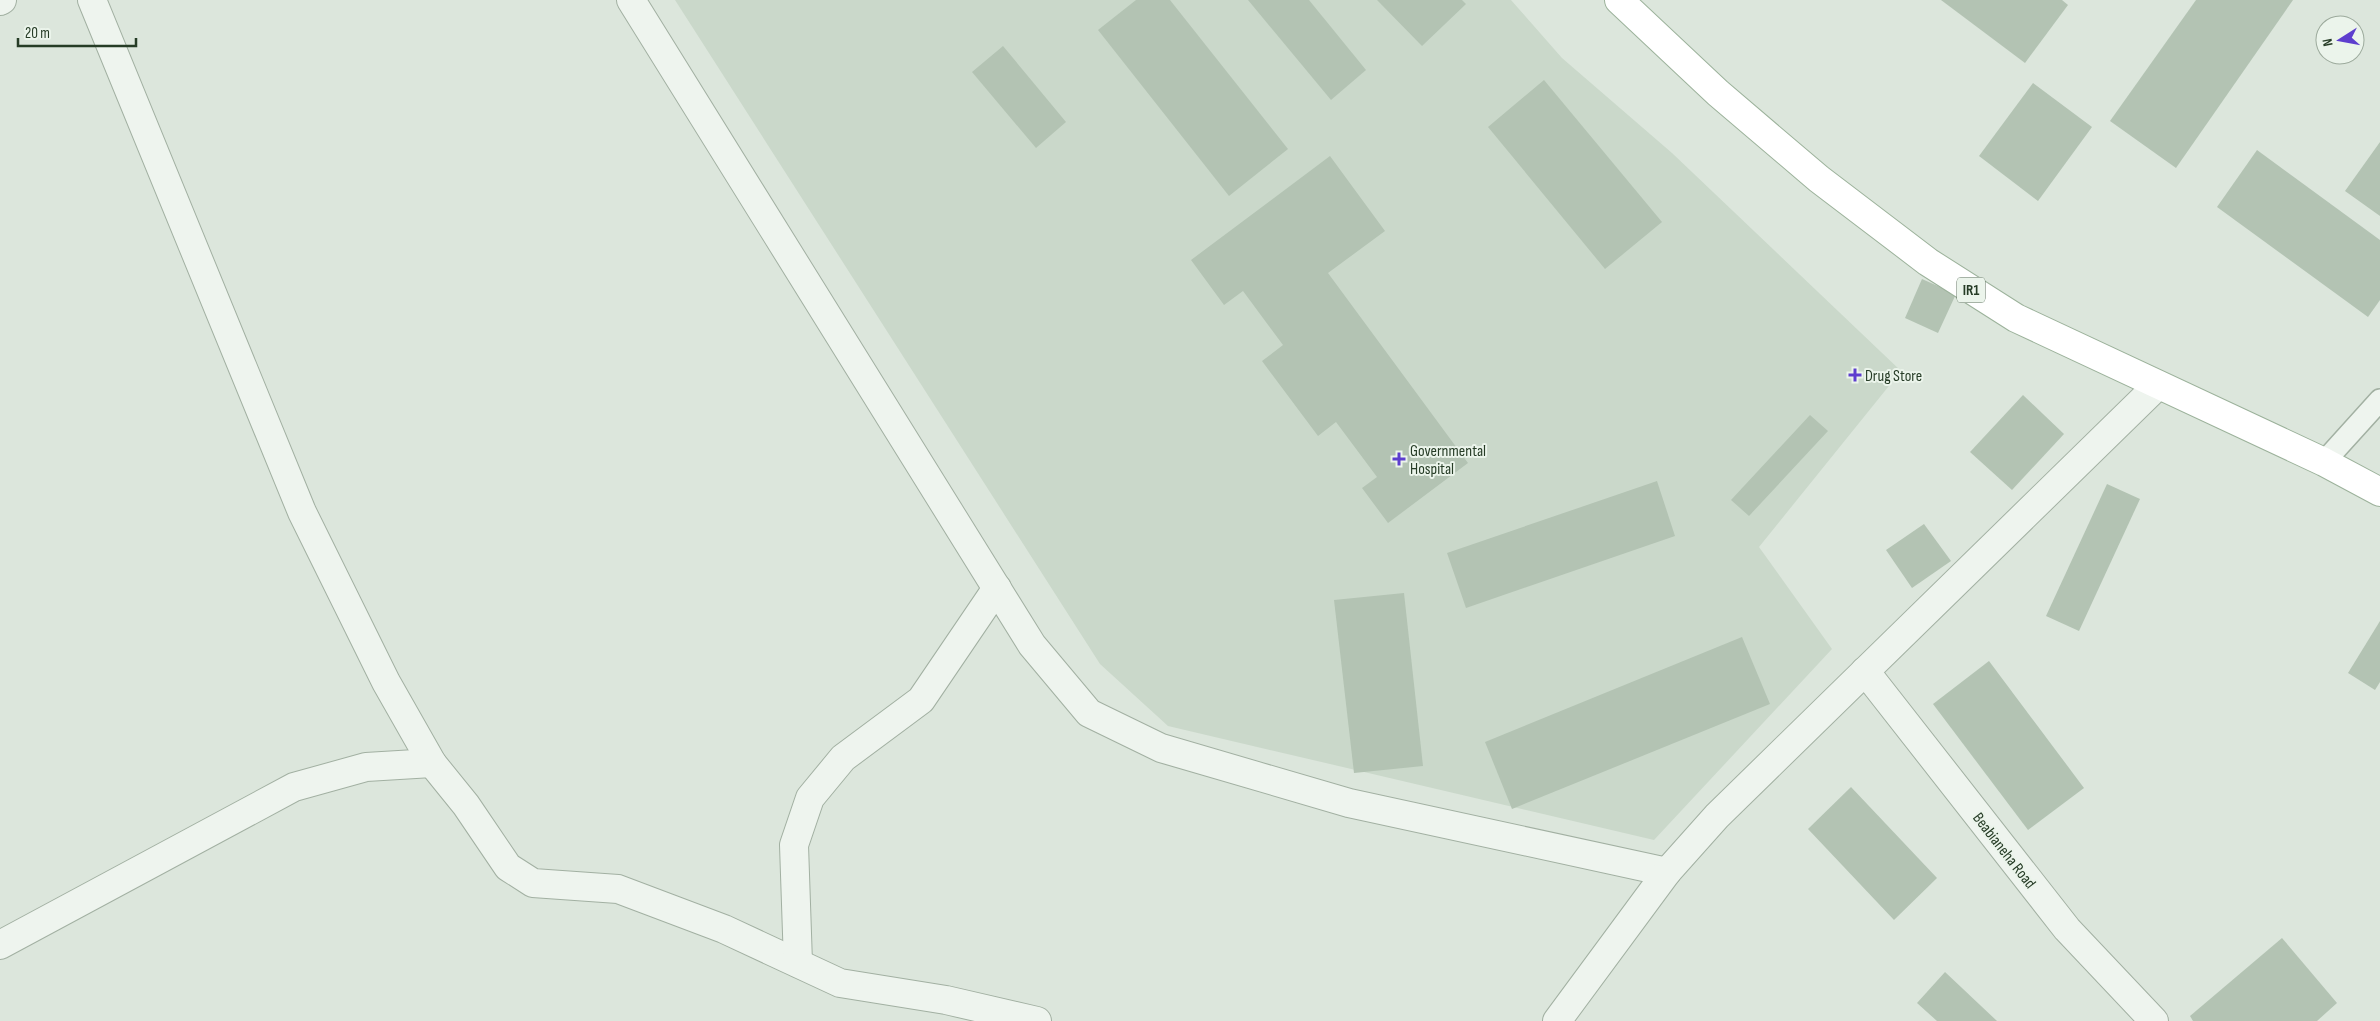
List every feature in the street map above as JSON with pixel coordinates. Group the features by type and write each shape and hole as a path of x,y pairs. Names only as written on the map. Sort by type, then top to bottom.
{"main road":[{"name":"IR1","path":"1619,0 1718,93 1782,149 1928,262 2016,318 2324,462 2380,492"}],"street":[{"path":"92,0 302,512 386,682 432,763 466,805 508,867 533,884 618,889 724,929 840,984 946,1000 1036,1021"},
{"path":"631,0 1032,645 1089,713 1161,748 1349,803 1667,872"},
{"path":"1557,1021 1667,872 1717,816 2158,385"},
{"path":"798,963 794,845 810,798 843,758 921,700 997,588"},
{"name":"Beabianeha Road","path":"1865,671 2066,929 2154,1021"},
{"path":"0,945 294,787 366,767 432,763"}],"lane":[{"path":"2324,462 2380,400"}],"shaded area":[{"name":"Governmental Hospital","path":"675,0 1511,0 1562,58 1672,153 1901,371 1759,547 1832,649 1654,840 1168,726 1100,664"}],"building":[{"path":"1136,0 1170,0 1288,149 1229,196 1098,30"},
{"path":"1248,0 1309,0 1366,70 1331,100"},
{"path":"1377,0 1462,0 1466,4 1422,46"},
{"path":"1941,0 2062,0 2068,5 2025,63"},
{"path":"2196,0 2293,0 2176,168 2110,121"},
{"path":"1003,46 1066,122 1036,148 972,72"},
{"path":"1544,80 1662,222 1605,269 1488,127"},
{"path":"2033,83 2092,127 2038,201 1979,156"},
{"path":"2380,142 2380,216 2345,191"},
{"path":"2257,150 2380,240 2380,300 2368,317 2217,207"},
{"path":"1330,156 1385,231 1328,273 1468,463 1388,523 1362,488 1377,477 1336,422 1318,436 1262,361 1283,345 1243,291 1224,305 1191,260"},
{"path":"1922,279 1956,294 1938,333 1905,318"},
{"path":"2023,395 2064,434 2012,490 1970,452"},
{"path":"1810,415 1828,431 1749,516 1731,500"},
{"path":"1657,481 1675,536 1466,608 1447,553"},
{"path":"2107,484 2140,499 2079,631 2046,616"},
{"path":"1924,524 1951,561 1912,588 1886,550"},
{"path":"1404,593 1423,766 1354,773 1334,600"},
{"path":"2380,621 2380,682 2375,690 2348,673"},
{"path":"1742,637 1770,704 1512,809 1485,742"},
{"path":"1989,661 2084,788 2028,830 1933,704"},
{"path":"1851,787 1937,878 1894,920 1808,829"},
{"path":"2282,938 2337,1003 2317,1021 2193,1021 2190,1016"},
{"path":"1945,972 1997,1021 1937,1021 1917,1003"}],"place":[{"name":"Drug Store","path":"1855,375"},
{"name":"Governmental Hospital","path":"1399,459"}]}
